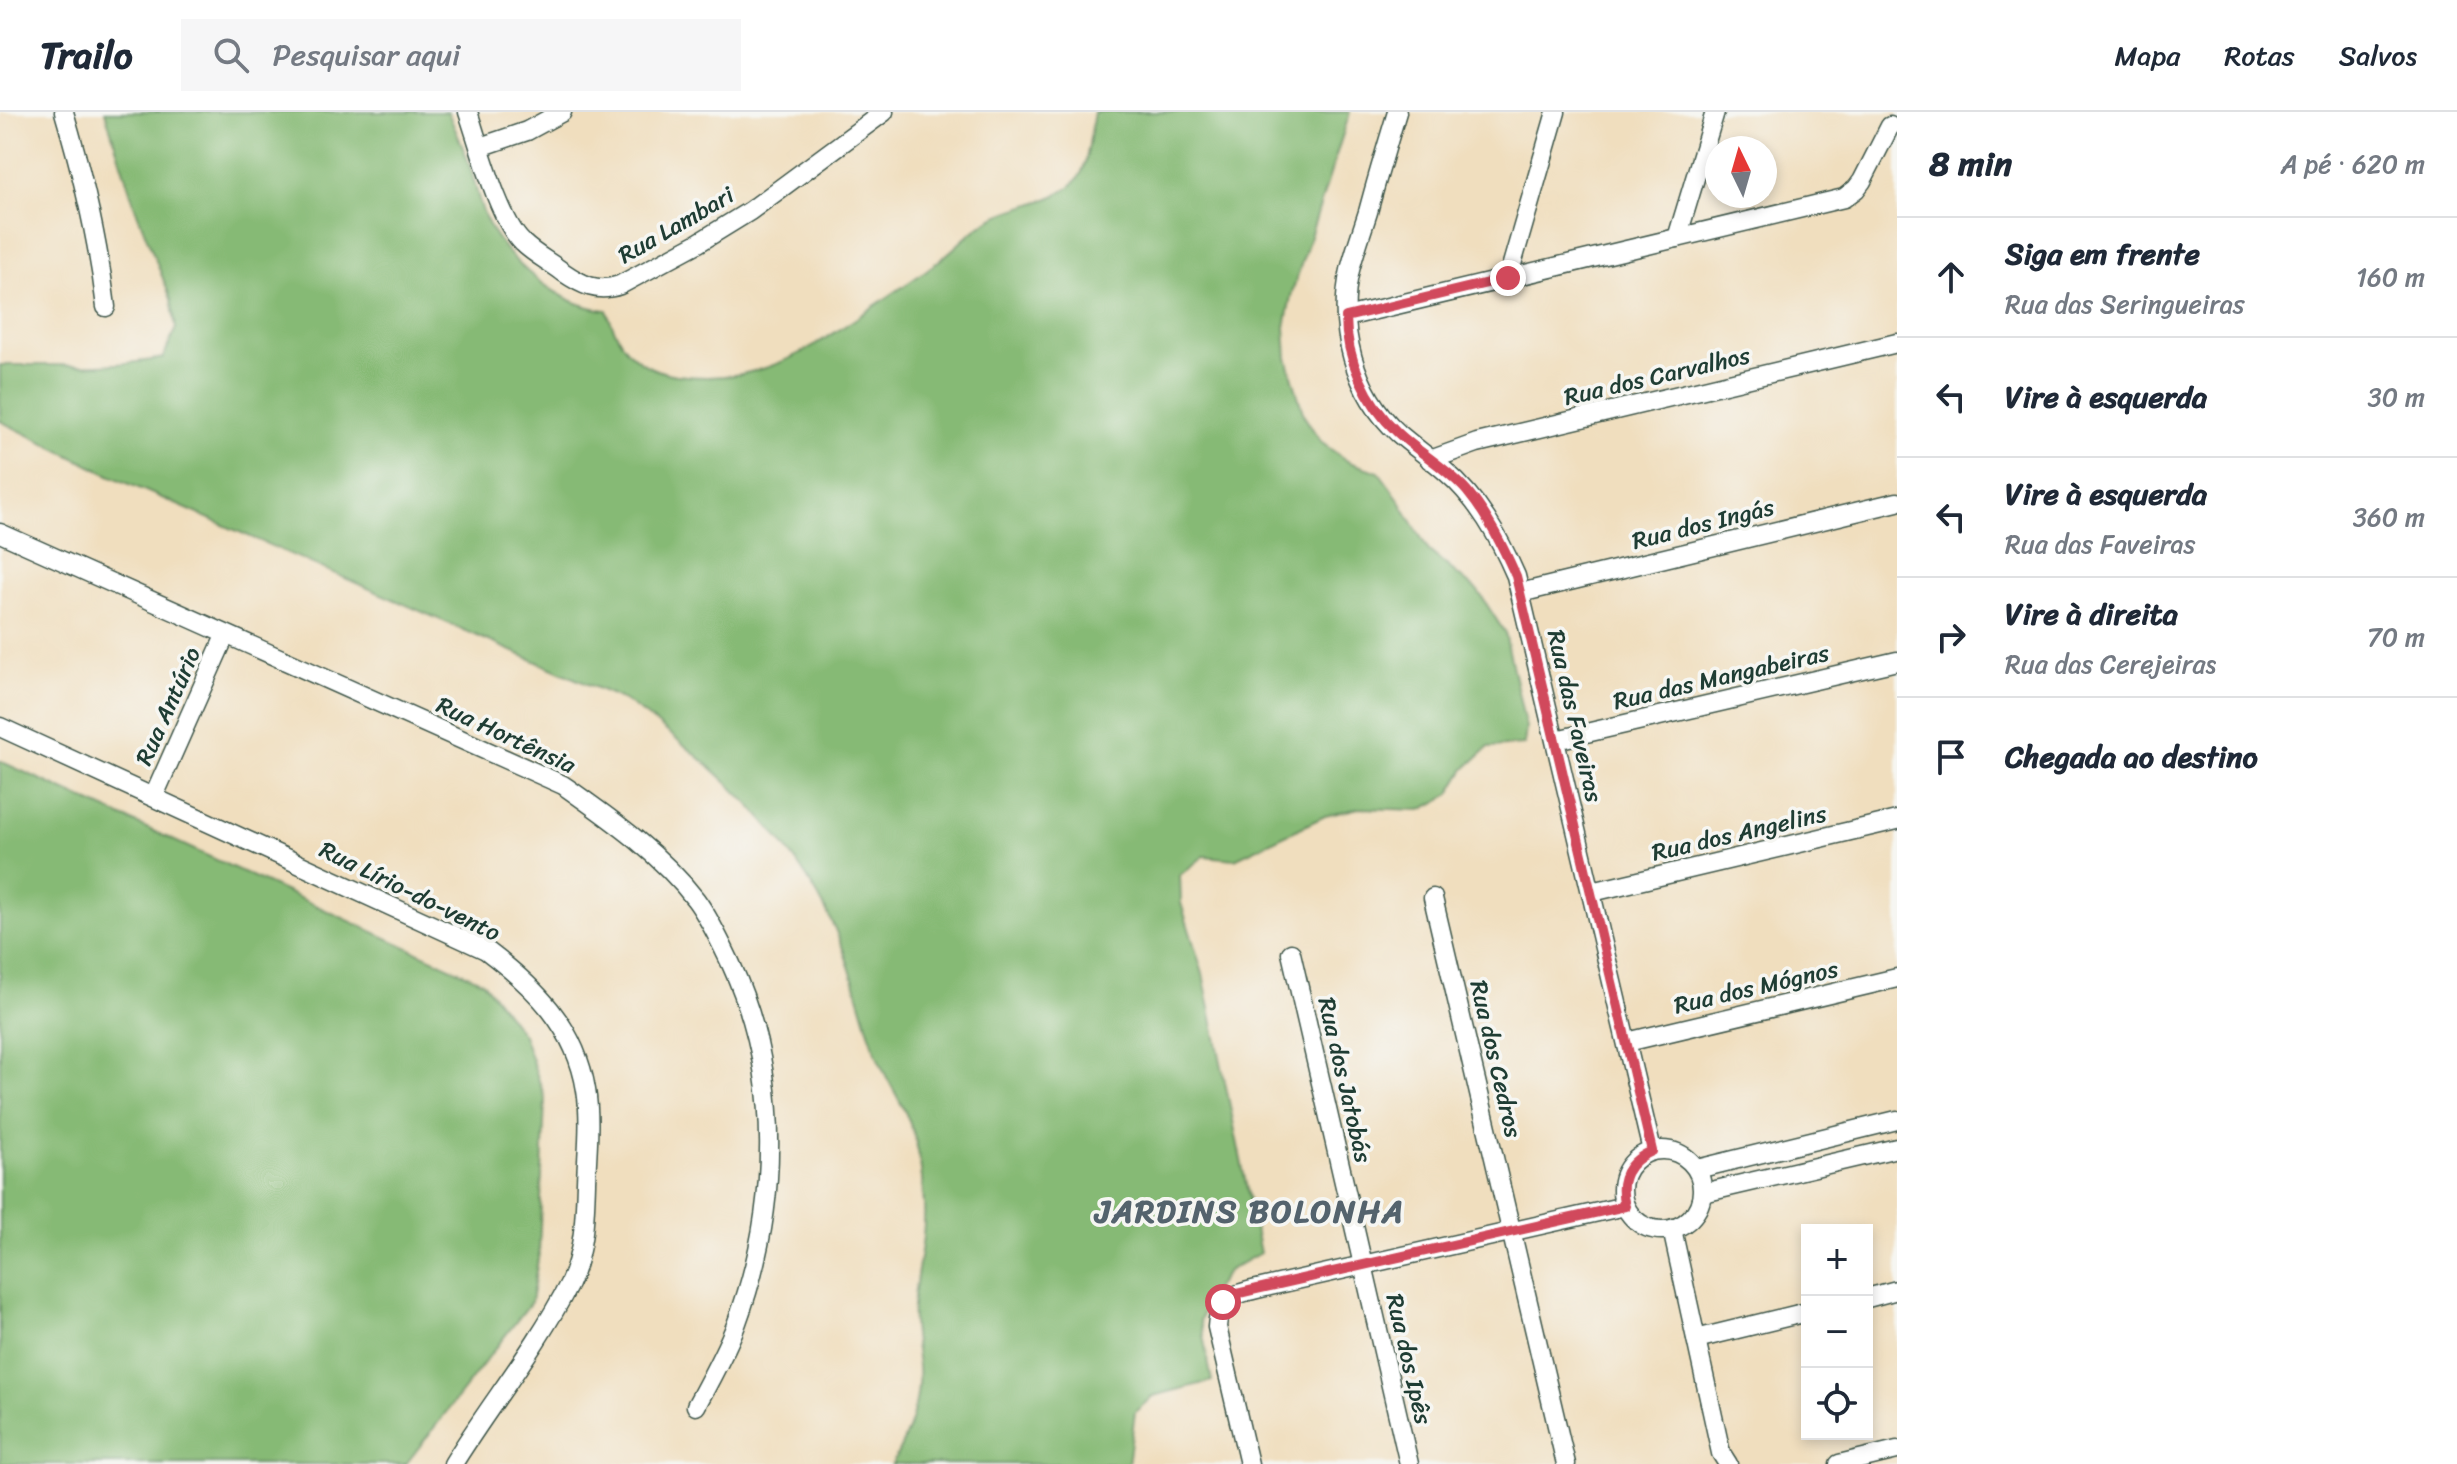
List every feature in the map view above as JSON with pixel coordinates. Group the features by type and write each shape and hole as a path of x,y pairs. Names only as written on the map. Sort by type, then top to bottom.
{"street":[{"path":"64,112 84,178 106,307"},
{"name":"Rua Lambari","path":"468,112 505,216 521,242 580,284 595,289 609,289 698,243 750,211 884,112"},
{"path":"480,147 527,131 562,112"},
{"name":"Rua das Faveiras","path":"1397,112 1350,271 1346,317 1351,352 1367,393 1379,413 1467,491 1505,550 1520,593 1556,740 1652,1151"},
{"path":"1508,278 1556,112"},
{"path":"1677,238 1715,112"},
{"path":"1346,317 1844,198 1862,181 1890,126"},
{"name":"Rua dos Carvalhos","path":"1430,460 1477,443 1897,343"},
{"name":"Rua dos Ingás","path":"1520,593 1897,502"},
{"name":"Rua Hortênsia","path":"0,533 563,785 625,829 697,901 746,996 758,1036 770,1173 766,1213 736,1324 696,1406"},
{"name":"Rua Antúrio","path":"154,796 225,636"},
{"name":"Rua das Mangabeiras","path":"1556,740 1897,661"},
{"name":"Rua Lírio-do-vento","path":"0,727 486,950 538,993 571,1041 584,1080 589,1123 585,1208 577,1261 555,1309 453,1464"},
{"name":"Rua dos Angelins","path":"1592,892 1897,820"},
{"name":"Rua dos Cedros","path":"1433,898 1566,1464"},
{"name":"Rua dos Jatobás","path":"1291,953 1362,1265"},
{"name":"Rua dos Mógnos","path":"1627,1042 1897,978"},
{"path":"1697,1169 1897,1120"},
{"path":"1703,1193 1897,1148"},
{"path":"1665,1150 1689,1159 1697,1169 1703,1193 1693,1216 1672,1229 1658,1230 1644,1226 1633,1218 1625,1206 1623,1179 1629,1166 1640,1157 1652,1151 1665,1150"},
{"path":"1249,1464 1217,1327 1223,1302 1246,1291 1625,1206"},
{"path":"1672,1229 1721,1453 1728,1464"},
{"name":"Rua dos Ipês","path":"1362,1265 1409,1464"},
{"path":"1873,1296 1897,1290"},
{"path":"1696,1339 1801,1313"},
{"path":"1839,1464 1897,1450"}],"green space":[{"path":"105,112 448,112 467,158 485,217 505,249 519,264 571,300 607,310 624,346 641,362 663,372 706,377 756,371 800,353 919,275 986,222 1071,186 1079,177 1087,155 1094,112 1350,112 1291,296 1285,327 1287,358 1304,416 1322,443 1349,462 1379,472 1429,551 1478,591 1505,633 1526,728 1524,745 1489,747 1465,769 1449,795 1421,810 1359,808 1325,816 1235,859 1204,856 1180,875 1181,903 1203,974 1260,1253 1228,1271 1212,1293 1200,1320 1212,1381 1153,1396 1135,1412 1128,1464 892,1464 912,1417 918,1379 913,1314 924,1204 916,1141 877,1056 841,944 817,894 772,830 717,773 624,700 109,475 0,421 0,365 102,365 163,358 176,328 171,299 136,210"},
{"path":"0,761 483,982 523,1035 545,1098 539,1253 531,1302 406,1464 0,1464"}],"district":[{"name":"JARDINS BOLONHA","path":"1250,1211"}],"route":[{"path":"1223,1302 1236,1294 1625,1206 1623,1179 1629,1166 1652,1151 1516,576 1505,550 1467,491 1379,413 1358,373 1346,329 1346,317 1508,278"}]}
